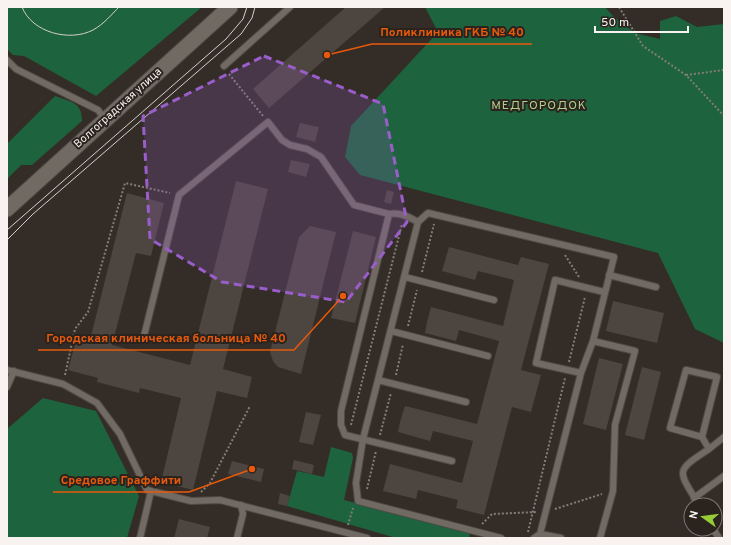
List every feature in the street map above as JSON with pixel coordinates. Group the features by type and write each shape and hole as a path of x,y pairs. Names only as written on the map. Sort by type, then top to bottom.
{"street":[{"name":"Волгоградская улица","path":"7,209 230,7"}],"lane":[{"path":"224,66 290,7"},
{"path":"7,60 16,69 98,110 105,119"},
{"path":"143,340 179,195 268,122 282,140 290,145 307,149 321,157 354,205 389,214 404,215 418,222"},
{"path":"502,538 361,502 356,483 363,439 418,222 428,213 614,257 604,292 593,341 581,373 540,534 534,538"},
{"path":"389,214 341,411 341,425 345,435 452,461"},
{"path":"609,275 656,287"},
{"path":"405,277 494,300"},
{"path":"581,373 536,362 555,280 604,292"},
{"path":"391,331 488,356"},
{"path":"593,341 635,351 615,425 613,491 600,538"},
{"path":"7,370 63,384 97,403 120,434 147,490 191,501 220,500 367,538"},
{"path":"702,437 717,377 686,370 670,428 702,437 709,449"},
{"path":"7,387 14,372"},
{"path":"378,380 466,402"},
{"path":"693,497 682,478 683,470 687,464 724,437"},
{"path":"695,497 724,476"},
{"path":"140,538 152,491"},
{"path":"237,538 243,514 241,505"},
{"path":"473,538 475,531"},
{"path":"540,534 560,538"}],"path":[{"path":"619,7 643,46 686,74 724,116"},
{"path":"224,66 268,122"},
{"path":"686,74 724,70"},
{"path":"63,384 75,329 88,312 125,183 179,195"},
{"path":"349,436 404,215"},
{"path":"347,532 353,506 361,502 378,443 436,215"},
{"path":"526,538 587,288 558,244"},
{"path":"191,501 210,483 250,406"}],"highlighted area":[{"path":"264,56 383,104 407,222 346,302 222,282 150,239 143,116"}],"green space":[{"path":"7,7 202,7 96,96 24,56 13,55 7,49"},
{"path":"425,7 605,7 612,15 635,33 660,39 660,21 676,16 697,27 724,24 724,343 695,329 658,253 360,175 345,157 351,126 438,32"},
{"path":"55,96 78,106 82,121 32,165 21,165 7,179 7,144"},
{"path":"43,398 96,411 139,496 127,538 7,538 7,429"},
{"path":"331,447 352,453 353,458 344,500 470,533 469,538 396,538 287,506 297,471 324,477"}],"building":[{"path":"346,7 385,7 269,108 253,89"},
{"path":"300,123 319,127 315,142 296,137"},
{"path":"291,160 310,164 306,177 288,172"},
{"path":"236,181 268,189 223,369 252,377 247,398 217,391 193,490 161,482 181,398 140,388 139,393 97,382 98,378 68,370 77,337 90,340 127,193 164,203 151,256 136,253 112,345 190,365"},
{"path":"387,190 394,192 391,204 384,202"},
{"path":"310,226 336,232 301,374 278,367 273,361 270,352 299,237"},
{"path":"353,231 376,237 355,323 331,318"},
{"path":"449,247 518,265 521,257 549,264 521,370 541,375 531,412 512,407 484,515 456,508 458,500 418,490 416,499 383,491 390,464 462,483 473,441 433,431 430,441 398,432 400,422 405,406 477,424 499,341 459,330 456,341 425,333 427,322 431,307 503,326 514,280 478,271 475,280 442,271"},
{"path":"613,301 664,313 657,343 606,331"},
{"path":"599,358 623,364 606,430 583,424"},
{"path":"642,367 661,372 644,440 625,435"},
{"path":"306,412 321,415 313,445 299,442"},
{"path":"294,460 314,465 312,474 292,469"},
{"path":"232,461 264,469 261,482 228,474"},
{"path":"280,493 290,496 287,506 278,504"},
{"path":"179,519 210,527 207,538 174,538"}],"tram line":[{"path":"22,7 27,16 34,23 43,29 63,35 84,34 93,30 119,7"},
{"path":"7,230 226,39 243,19 247,7"},
{"path":"7,240 33,214 241,34 252,18 255,7"}],"place":[{"name":"Поликлиника ГКБ № 40","path":"327,55"},
{"name":"Городская клиническая больница № 40","path":"343,296"},
{"name":"Средовое Граффити","path":"252,469"}],"district":[{"name":"МЕДГОРОДОК","path":"539,106"}]}
